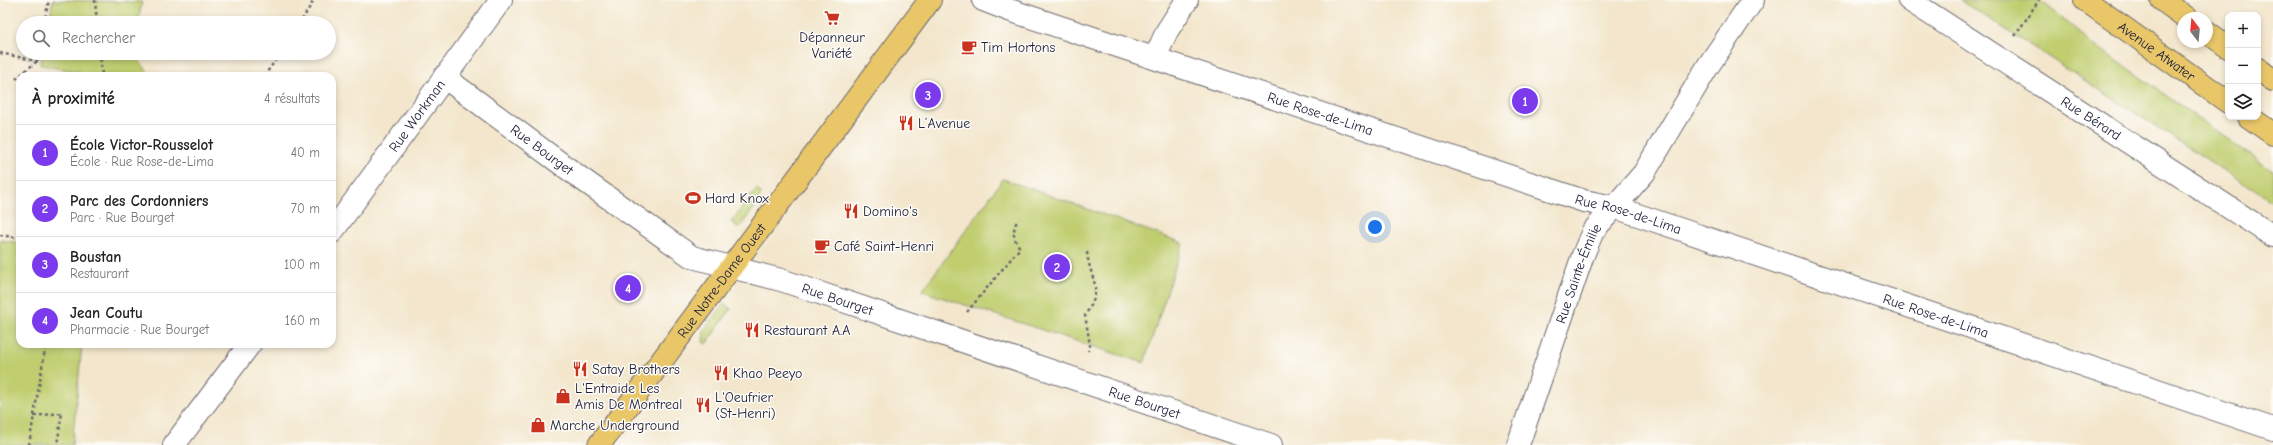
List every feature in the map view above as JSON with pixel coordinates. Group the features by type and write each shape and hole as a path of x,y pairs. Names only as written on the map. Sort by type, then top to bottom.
{"main road":[{"name":"Rue Notre-Dame Ouest","path":"599,445 930,0"},
{"name":"Avenue Atwater","path":"2085,0 2225,100"},
{"path":"2162,0 2179,12"},
{"path":"2213,36 2225,45"},
{"path":"2261,71 2273,80"},
{"path":"2253,120 2273,134"}],"street":[{"name":"Rue Workman","path":"336,226 501,0"},
{"name":"Rue Rose-de-Lima","path":"983,0 1009,10 1584,201 1614,207 2273,429"},
{"path":"1155,58 1167,31 1187,0"},
{"name":"Rue Sainte-Émilie","path":"1518,445 1586,246 1593,231 1644,173 1708,66 1753,0"},
{"name":"Rue Bérard","path":"1909,0 2273,236"},
{"name":"Rue Bourget","path":"444,77 579,178 692,257 781,280 1271,445"},
{"path":"174,445 247,348"}],"path":[{"path":"46,16 49,0"},
{"path":"95,0 96,16"},
{"path":"304,16 314,0"},
{"path":"2012,41 2039,0"},
{"path":"0,54 16,57"},
{"path":"32,60 37,61"},
{"path":"101,60 102,72"},
{"path":"267,72 276,60"},
{"path":"24,72 37,61"},
{"path":"967,312 1020,248 1015,240 1013,231 1017,221"},
{"path":"0,235 16,237"},
{"path":"1086,252 1096,290 1094,302 1085,315 1090,345 1088,351"},
{"path":"29,445 45,348"},
{"path":"34,416 62,413 57,445"}],"green space":[{"path":"53,0 142,2 139,16 50,16"},
{"path":"1960,0 2040,0 2092,43 2273,171 2273,202"},
{"path":"41,60 138,60 148,72 80,72 40,65"},
{"path":"1003,179 1183,243 1144,363 922,291"},
{"path":"756,189 761,193 757,204 739,228 731,222"},
{"path":"0,240 16,242 16,348 82,348 72,445 0,445"},
{"path":"724,304 731,309 706,344 703,342 704,330"}],"place":[{"name":"Dépanneur Variété","path":"832,18"},
{"name":"Tim Hortons","path":"969,47"},
{"name":"Boustan","path":"928,95"},
{"name":"École Victor-Rousselot","path":"1525,101"},
{"name":"L’Avenue","path":"906,123"},
{"name":"Hard Knox","path":"693,198"},
{"name":"Domino's","path":"851,211"},
{"name":"Café Saint-Henri","path":"822,246"},
{"name":"Parc des Cordonniers","path":"1057,267"},
{"name":"Jean Coutu","path":"628,288"},
{"name":"Restaurant A.A","path":"752,330"},
{"name":"Satay Brothers","path":"580,369"},
{"name":"Khao Peeyo","path":"721,373"},
{"name":"L'Entraide Les Amis De Montreal","path":"563,396"},
{"name":"L'Oeufrier (St-Henri)","path":"703,405"},
{"name":"Marche Underground","path":"538,425"}]}
